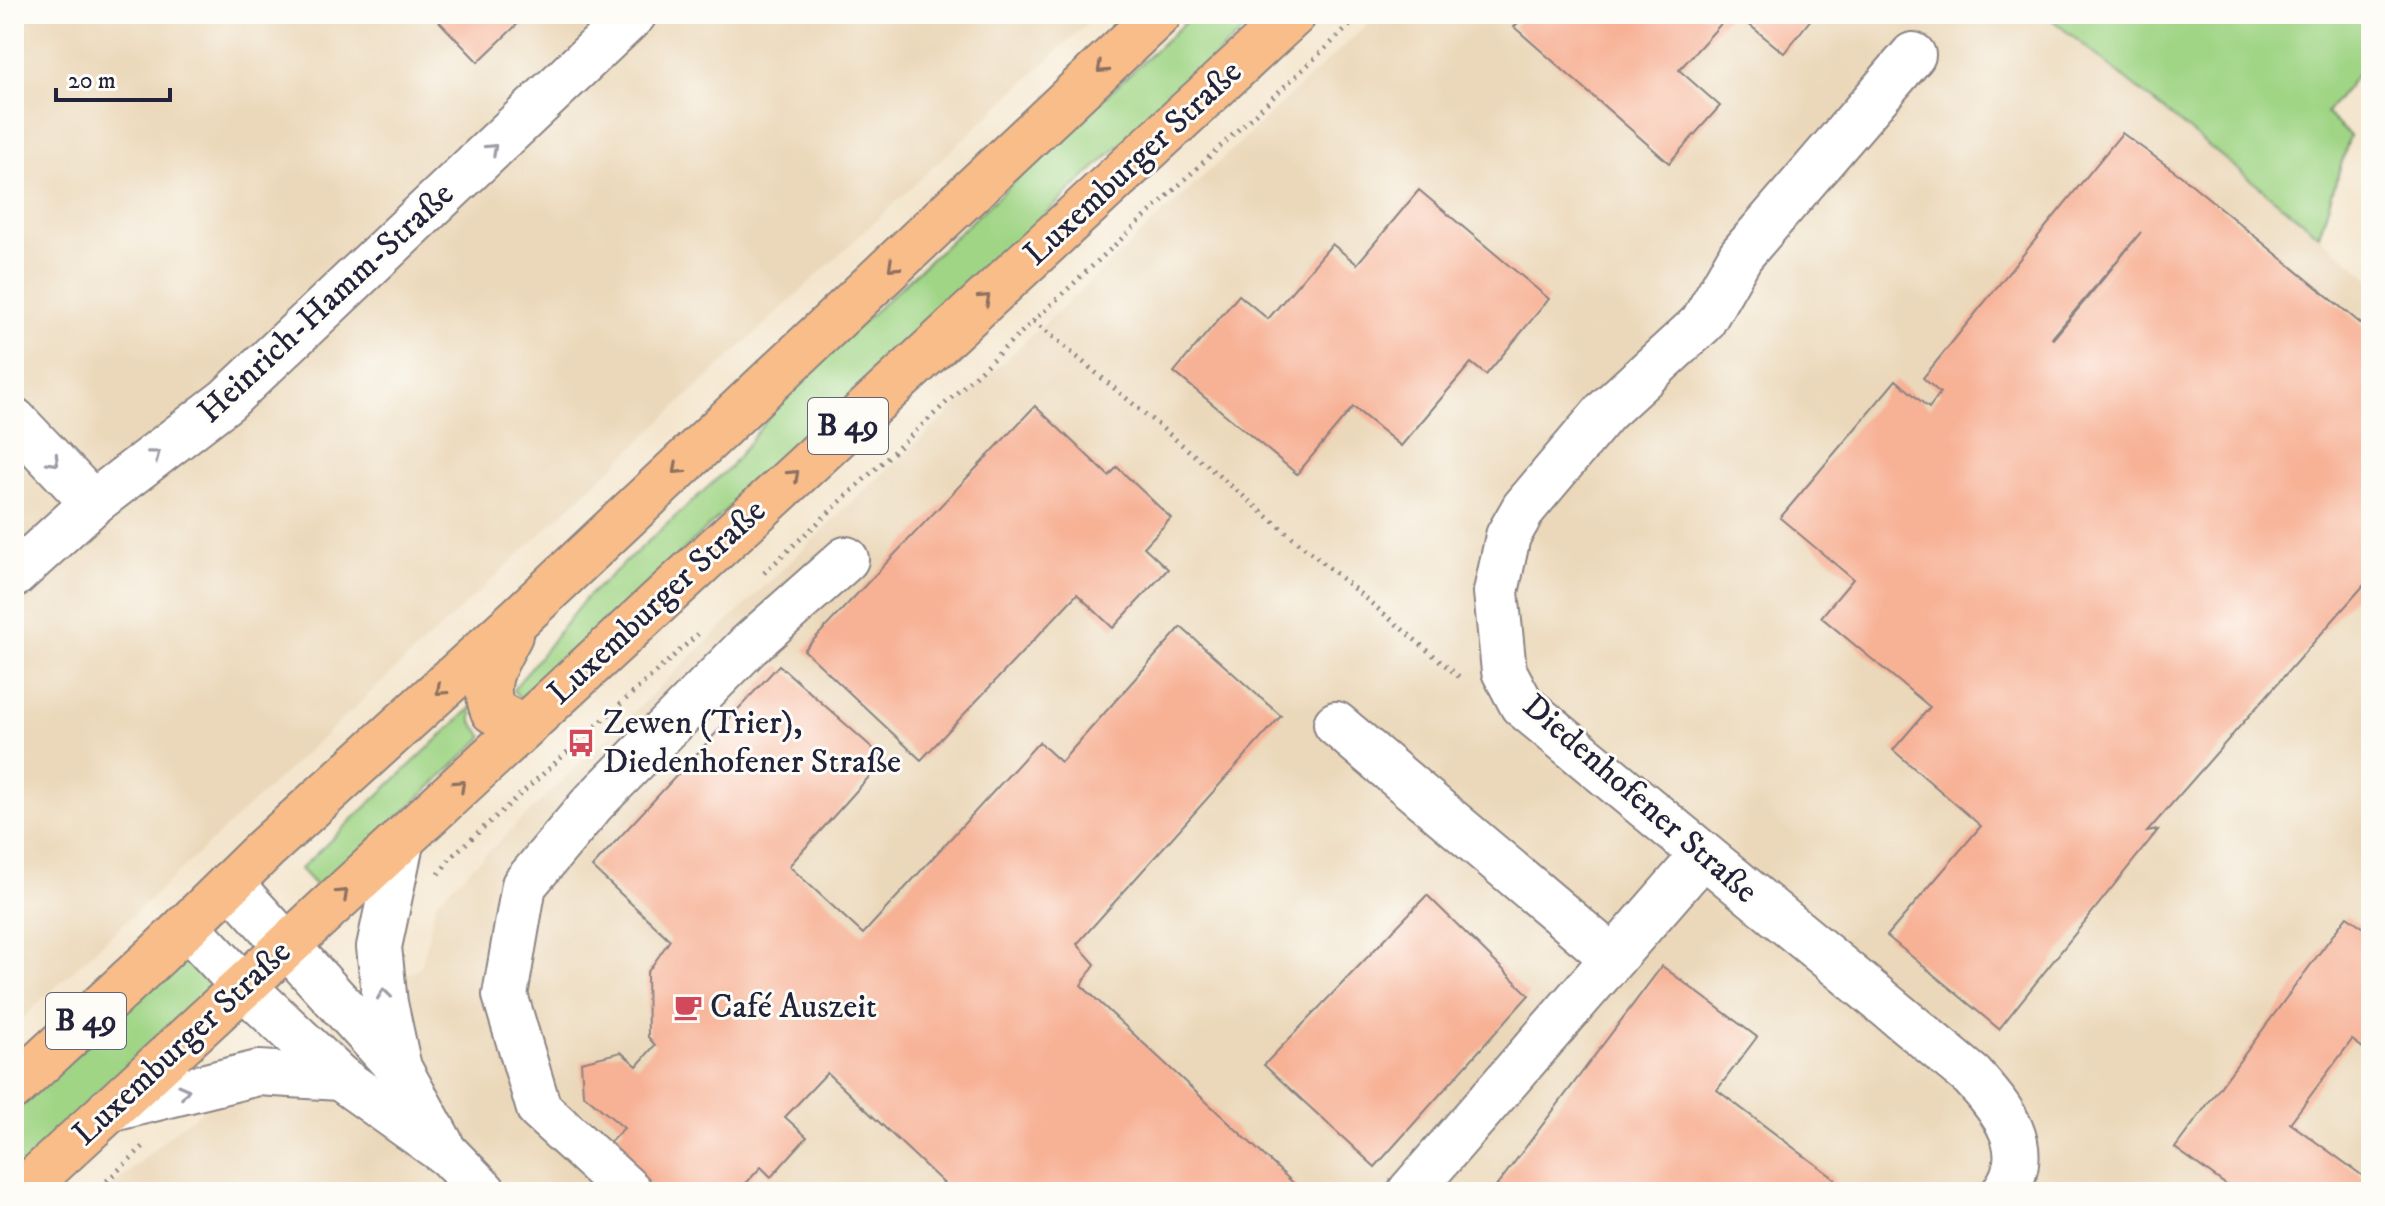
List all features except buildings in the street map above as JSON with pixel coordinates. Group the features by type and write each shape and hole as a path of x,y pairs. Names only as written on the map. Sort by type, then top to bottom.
{"main road":[{"name":"B 49","path":"14,1087 230,883 519,618 1159,14"},
{"name":"Luxemburger Straße","path":"21,1192 1294,14"},
{"path":"519,618 493,667 487,692 493,711 522,727"}],"street":[{"name":"Heinrich-Hamm-Straße","path":"14,575 93,503 227,400 634,14"},
{"name":"Diedenhofener Straße","path":"1913,55 1741,255 1702,323 1605,412 1524,508 1508,536 1496,592 1497,617 1504,671 1522,705 1972,1076 1996,1102 2017,1141 2016,1164 2004,1192"},
{"path":"14,420 93,503"},
{"path":"630,1192 539,1109 505,995 524,885 614,781 748,646 846,559"},
{"path":"1336,724 1613,958"},
{"path":"400,1070 385,1003 379,947 402,839"},
{"path":"1410,1192 1703,855"},
{"path":"230,883 400,1070 448,1155"},
{"path":"187,926 244,987 340,1078 448,1155 484,1192"},
{"path":"109,1110 258,1073 340,1078"}],"path":[{"path":"1034,321 1494,704 1522,705"}],"shaded area":[{"path":"14,14 1097,14 14,1026"},
{"path":"1378,14 2045,14 2371,279 2371,1192 106,1192 183,1124 422,965 436,902 845,509"}],"green space":[{"path":"1194,14 1261,14 521,701 513,690 586,598 730,467 790,390"},
{"path":"2045,14 2371,14 2371,58 2326,113 2350,136 2319,235"},
{"path":"472,707 472,722 484,737 320,890 300,869"},
{"path":"186,959 200,960 215,988 14,1177 14,1112 163,975"}],"place":[{"name":"Zewen (Trier), Diedenhofener Straße","path":"581,743"},
{"name":"Café Auszeit","path":"688,1007"}]}
